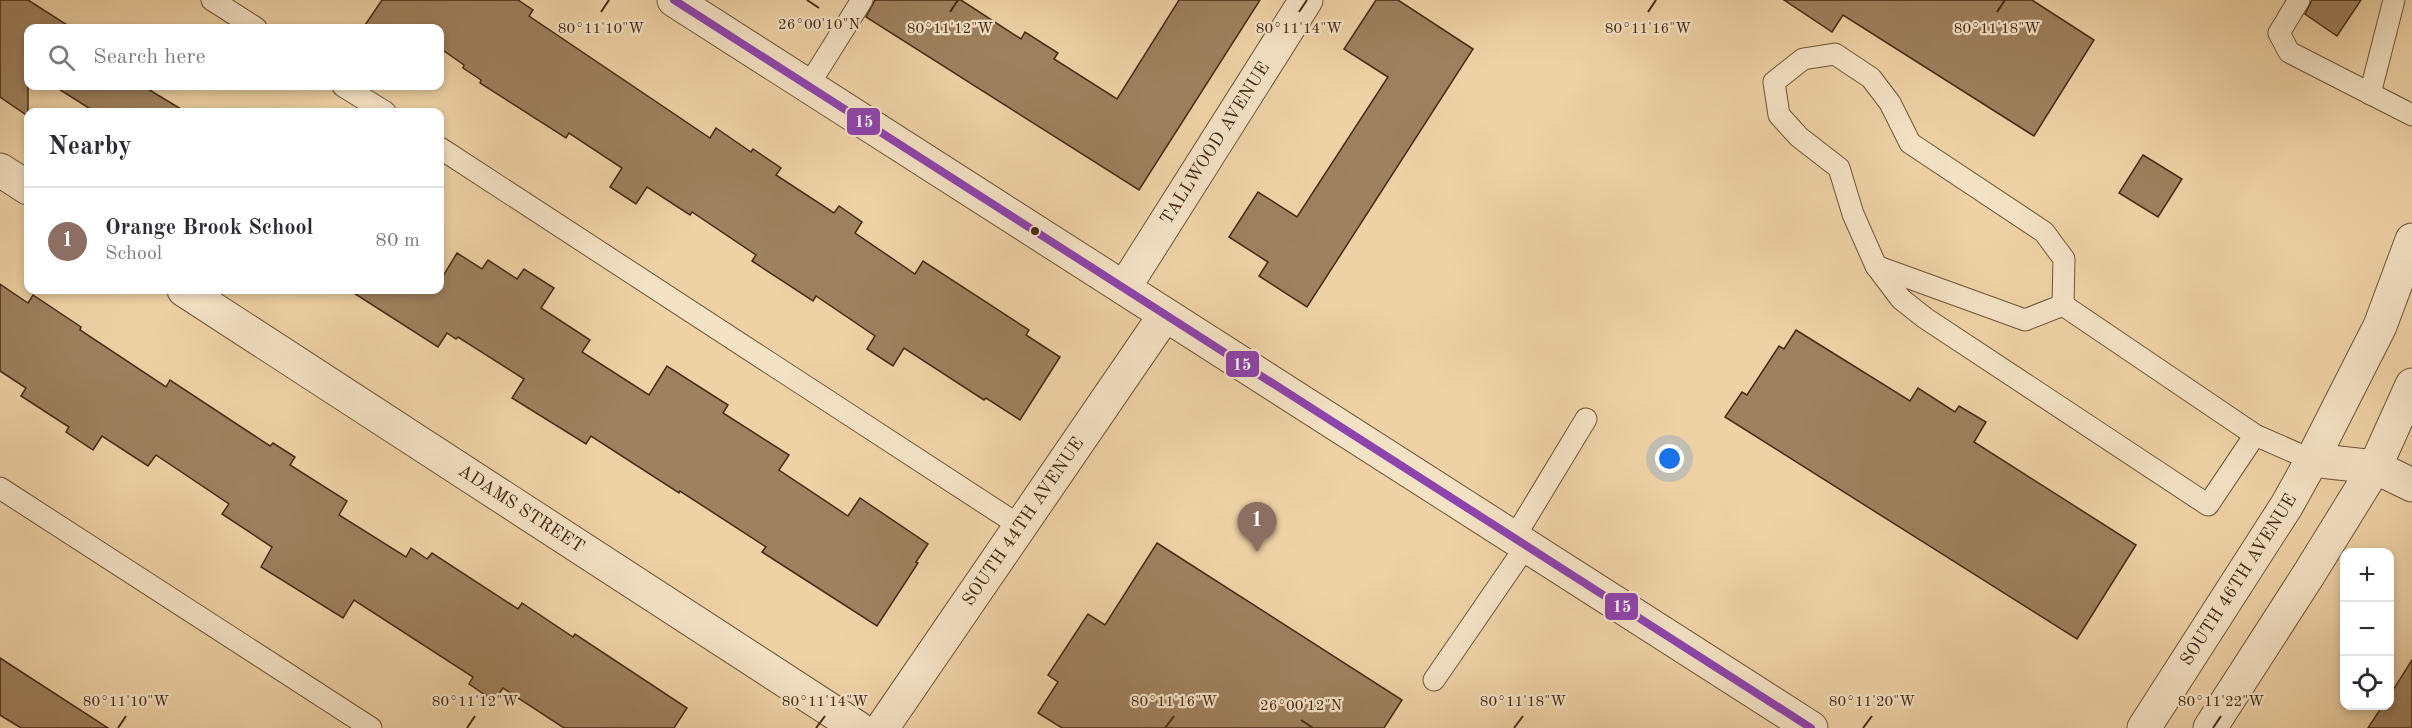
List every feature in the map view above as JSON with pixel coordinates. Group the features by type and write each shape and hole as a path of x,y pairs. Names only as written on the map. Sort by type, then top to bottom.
{"street":[{"name":"TALLWOOD AVENUE","path":"1124,288 1306,0"},
{"path":"695,6 808,86 1811,728"},
{"path":"0,170 24,185"},
{"name":"SOUTH 46TH AVENUE","path":"2144,728 2287,505 2312,460 2380,326 2412,240"},
{"name":"ADAMS STREET","path":"190,294 858,728"},
{"name":"SOUTH 44TH AVENUE","path":"882,728 1165,315"},
{"path":"2210,728 2375,467 2412,385"},
{"path":"2312,460 2375,467 2412,485"}],"lane":[{"path":"212,0 250,24"},
{"path":"808,86 862,0"},
{"path":"2299,0 2279,33 2289,52 2412,115"},
{"path":"2370,94 2394,0"},
{"path":"2064,305 2064,259 2044,232 1910,143 1890,103 1871,78 1835,54 1803,59 1774,82 1779,115 1799,137 1839,168 1853,214 1876,266 1901,299 1925,318 2208,505 2255,435"},
{"path":"349,90 379,108"},
{"path":"444,151 1020,526"},
{"path":"1876,266 2025,320 2064,305"},
{"path":"2064,305 2255,435 2312,460"},
{"path":"1434,680 1520,542 1586,419"},
{"path":"0,488 371,728"}],"building":[{"path":"0,0 28,0 66,24 24,24 24,90 28,90 28,108 24,108 24,113 0,97"},
{"path":"382,0 518,0 533,10 529,16 710,138 716,128 751,152 753,149 781,168 776,175 834,213 839,206 862,222 855,233 915,274 923,261 1029,330 1026,335 1060,357 1020,420 986,398 984,400 904,348 893,366 867,349 875,336 816,296 813,301 752,261 756,255 692,212 690,215 647,187 636,204 610,187 622,168 569,133 566,138 480,83 481,80 444,51 444,24 366,24"},
{"path":"875,0 961,0 1021,39 1025,32 1058,53 1054,59 1117,99 1179,0 1260,0 1139,190 866,17"},
{"path":"1376,0 1398,0 1473,49 1307,307 1259,276 1268,262 1229,237 1258,192 1297,217 1388,77 1344,49"},
{"path":"1784,0 2032,0 2094,40 2034,136 1843,15 1832,32"},
{"path":"2312,0 2361,0 2337,36 2305,14"},
{"path":"60,90 150,90 179,108 89,108"},
{"path":"2143,155 2182,179 2158,217 2119,193"},
{"path":"457,253 482,269 488,260 517,279 524,269 554,288 541,308 590,340 582,352 649,395 667,366 728,405 723,413 789,455 779,470 848,516 860,498 928,544 877,626 762,552 766,547 680,491 679,493 591,436 586,444 512,398 524,379 458,337 456,339 447,333 438,347 355,294 444,294 444,274"},
{"path":"0,284 28,303 33,295 81,327 80,330 166,387 170,380 270,446 273,443 295,457 290,465 347,501 339,515 406,557 411,548 427,559 432,553 518,609 522,603 573,637 575,634 687,708 674,728 564,728 503,688 494,701 469,684 473,677 354,600 343,618 261,567 272,547 222,514 229,504 156,455 148,466 102,436 93,450 66,432 69,427 21,396 26,388 0,371"},
{"path":"1796,330 1910,401 1918,388 1955,412 1959,406 1986,422 1974,442 2136,545 2077,639 1725,417 1742,392 1747,395 1779,346 1784,349"},
{"path":"1157,543 1402,700 1384,728 1062,728 1038,713 1058,682 1048,675 1088,614 1105,625"},
{"path":"0,658 108,728 21,728 0,715"},
{"path":"2412,660 2412,728 2368,728 2380,710 2394,710 2394,689"}],"transit line":[{"name":"15","path":"674,0 1811,728"}],"place":[{"name":"Orange Brook School","path":"1257,552"}]}
